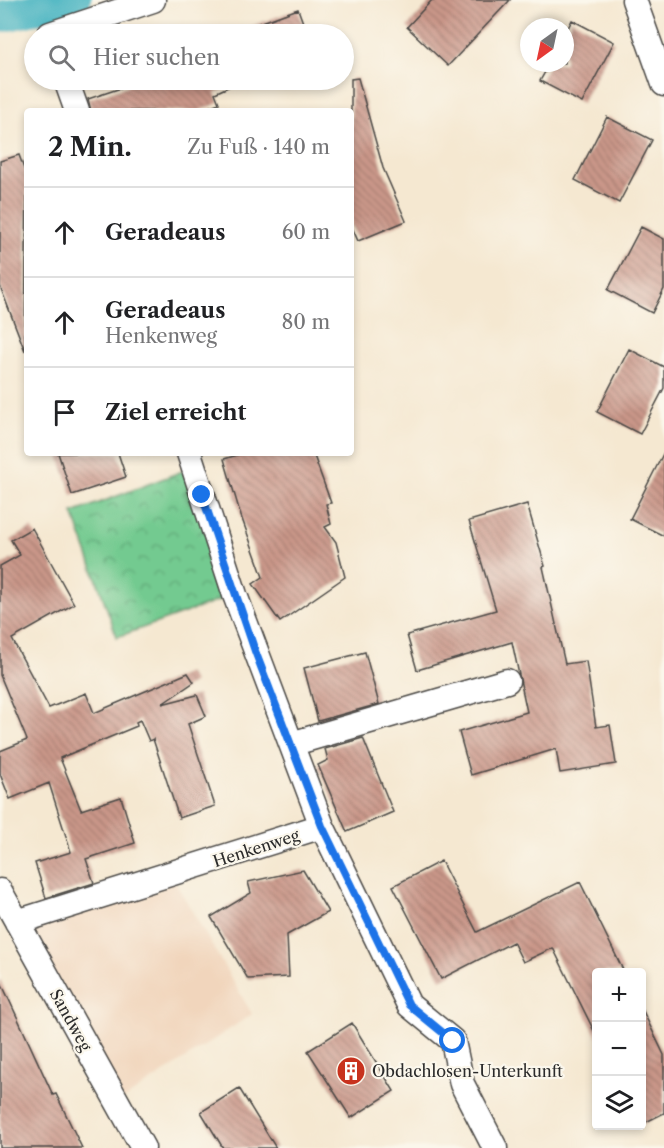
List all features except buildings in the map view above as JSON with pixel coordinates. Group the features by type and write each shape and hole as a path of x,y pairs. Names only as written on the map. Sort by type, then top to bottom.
{"street":[{"path":"81,24 153,0"},
{"path":"634,0 664,84"},
{"path":"70,90 76,108"},
{"name":"Henkenweg","path":"17,922 322,826 235,596 190,456"},
{"path":"291,744 507,681"},
{"path":"322,826 409,1005 453,1041 462,1084 495,1148"},
{"name":"Sandweg","path":"0,891 143,1148"}],"shaded area":[{"path":"171,875 252,1014 117,1104 17,922"}],"green space":[{"path":"193,467 235,595 117,637 73,513"}],"waterway":[{"path":"0,17 75,0"}],"place":[{"name":"Obdachlosen-Unterkunft","path":"351,1071"}],"route":[{"path":"202,495 235,596 322,826 409,1005 453,1041"}]}
